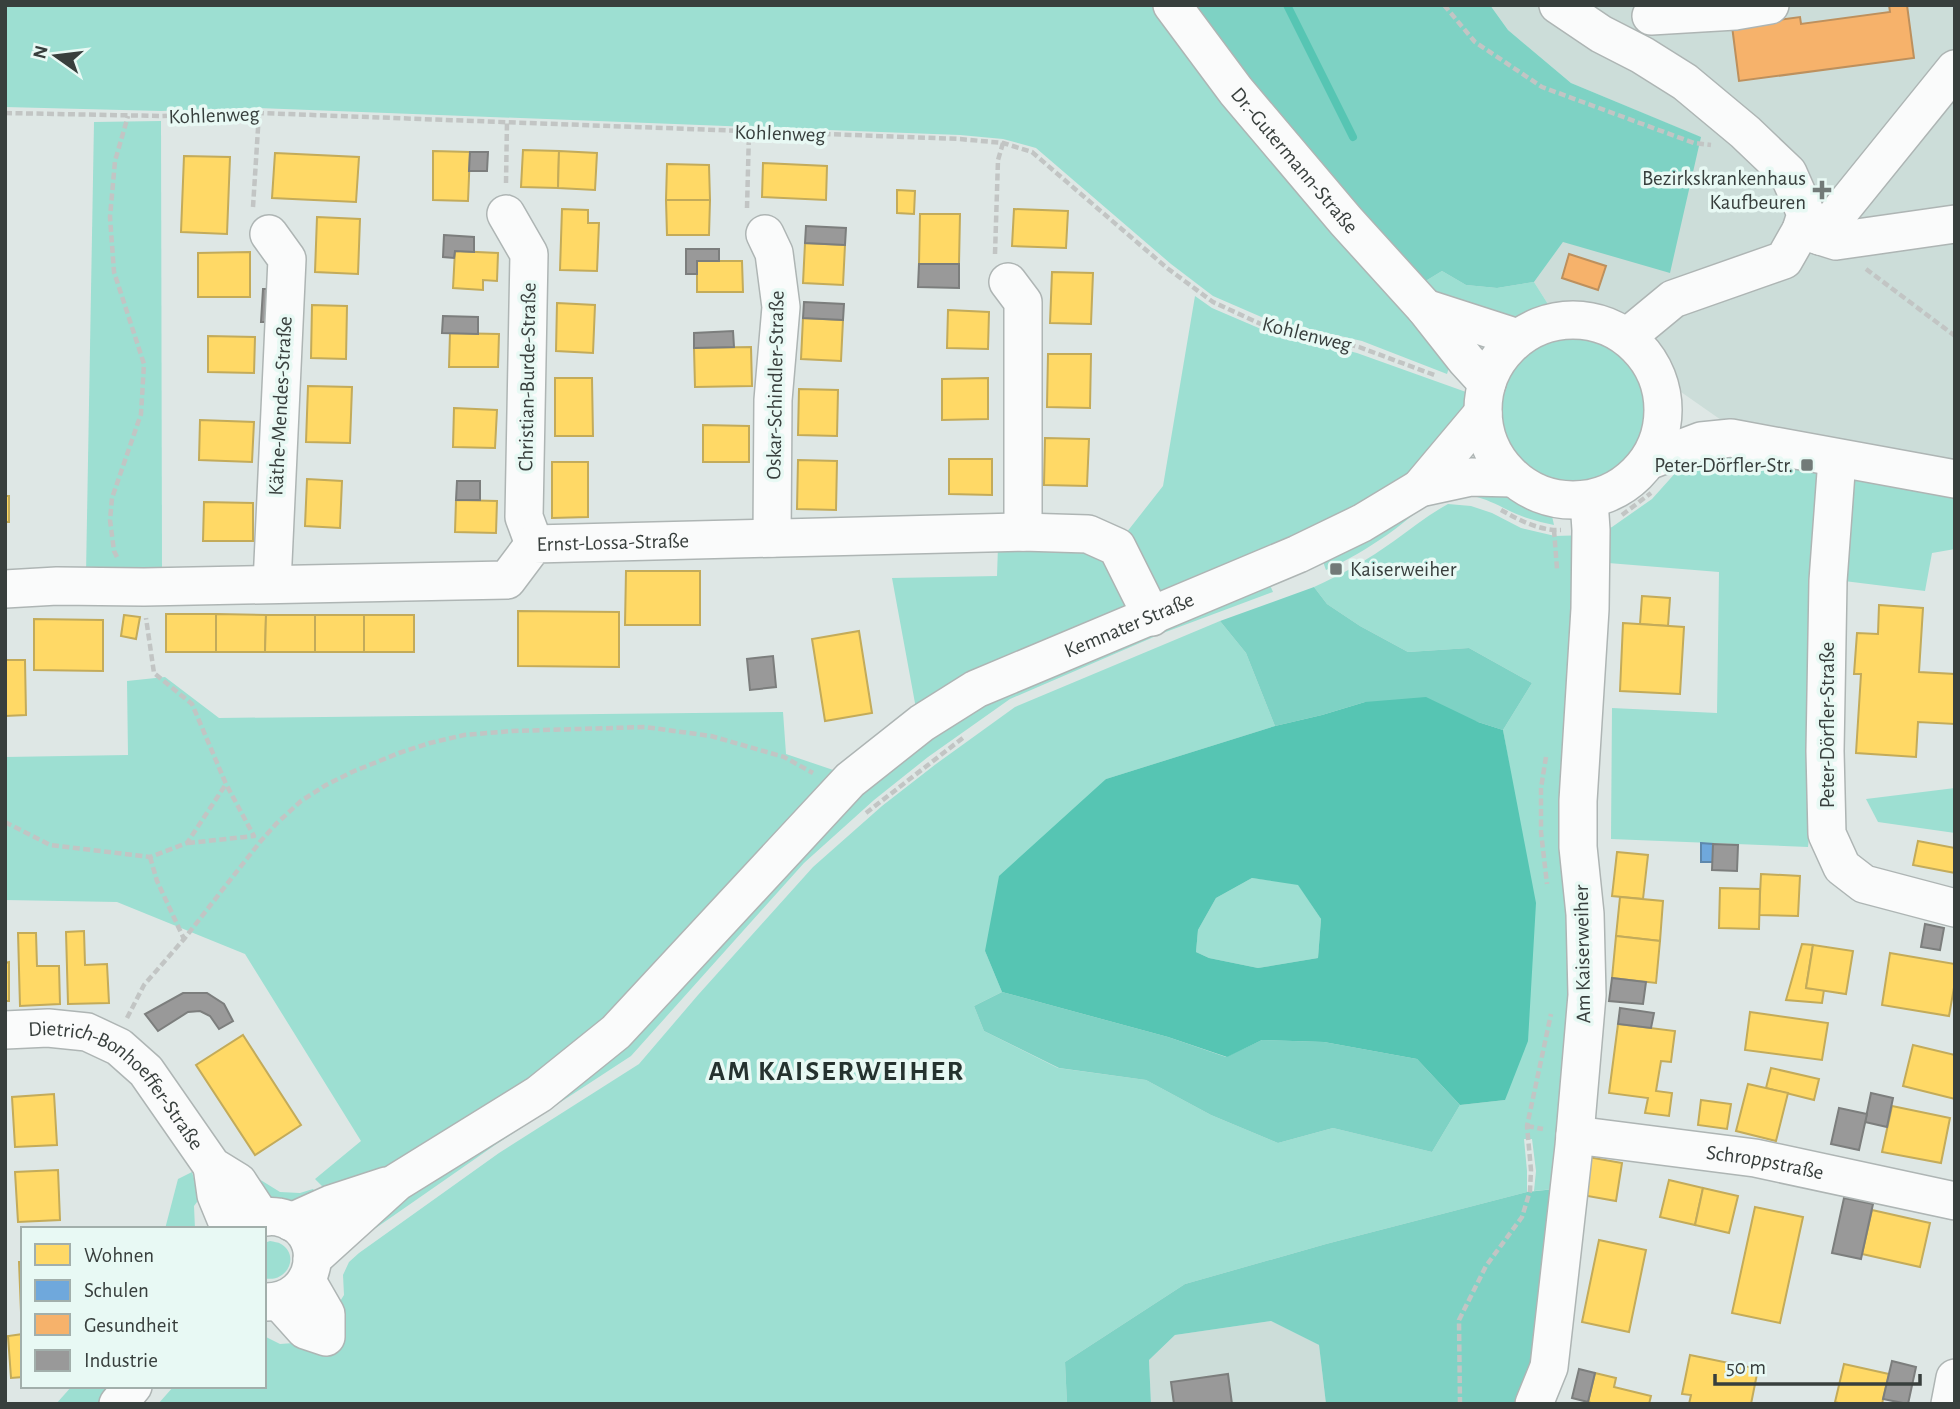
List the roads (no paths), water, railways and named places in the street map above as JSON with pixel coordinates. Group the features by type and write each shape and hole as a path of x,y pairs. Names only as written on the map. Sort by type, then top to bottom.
{"street":[{"name":"Dr.-Gutermann-Straße","path":"1172,5 1236,91 1346,221 1425,308 1466,360 1485,396"},
{"path":"1558,5 1601,34 1642,55 1685,82 1745,132 1788,173 1811,233"},
{"path":"1642,55 1650,10 1735,11 1770,5"},
{"path":"1627,337 1673,299 1784,260 1811,233 1955,69"},
{"name":"Christian-Burde-Straße","path":"506,214 530,254 524,517 534,544"},
{"path":"1811,233 1836,241 1955,224"},
{"name":"Käthe-Mendes-Straße","path":"269,234 286,259 272,584"},
{"name":"Oskar-Schindler-Straße","path":"765,234 774,253 781,307 774,400 772,538"},
{"path":"1007,282 1023,302 1023,533"},
{"name":"Dr.-Gutermann-Straße","path":"1425,308 1518,338"},
{"path":"1653,474 1663,425 1662,392 1655,370 1643,352 1627,337 1601,324 1573,319 1544,324 1518,338 1499,358 1485,396 1492,450 1504,493 1536,493 1562,500 1590,515 1612,493 1633,480 1653,474 1701,441 1731,438 1955,479"},
{"path":"1662,392 1731,438"},
{"name":"Kemnater Straße","path":"1420,488 1485,396"},
{"name":"Peter-Dörfler-Straße","path":"1837,459 1828,581 1825,751 1827,834 1842,867 1864,884 1955,908"},
{"name":"Kemnater Straße","path":"397,1182 538,1094 616,1032 922,723 976,689 1298,555 1362,523 1420,488 1471,477 1504,493"},
{"name":"Am Kaiserweiher","path":"1534,1404 1549,1367 1587,995 1585,914 1578,847 1578,801 1590,608 1590,515"},
{"name":"Ernst-Lossa-Straße","path":"5,589 507,580 534,544 1023,533 1088,534 1117,547 1152,617"},
{"name":"Dietrich-Bonhoeffer-Straße","path":"5,1030 48,1028 87,1032 113,1045 146,1071 212,1166 239,1182 255,1224"},
{"name":"Schroppstraße","path":"1574,1135 1755,1158 1955,1201"},
{"path":"255,1224 331,1205 397,1182"},
{"path":"291,1286 397,1182"},
{"path":"255,1224 304,1233 308,1240 291,1286"},
{"path":"1950,1404 1955,1378"},
{"path":"118,1404 131,1388"}],"waterway":[{"path":"1287,5 1353,137"}],"place":[{"name":"Bezirkskrankenhaus Kaufbeuren","path":"1822,190"},
{"name":"Peter-Dörfler-Str.","path":"1807,465"},
{"name":"Kaiserweiher","path":"1336,569"}],"district":[{"name":"AM KAISERWEIHER","path":"837,1070"}]}
